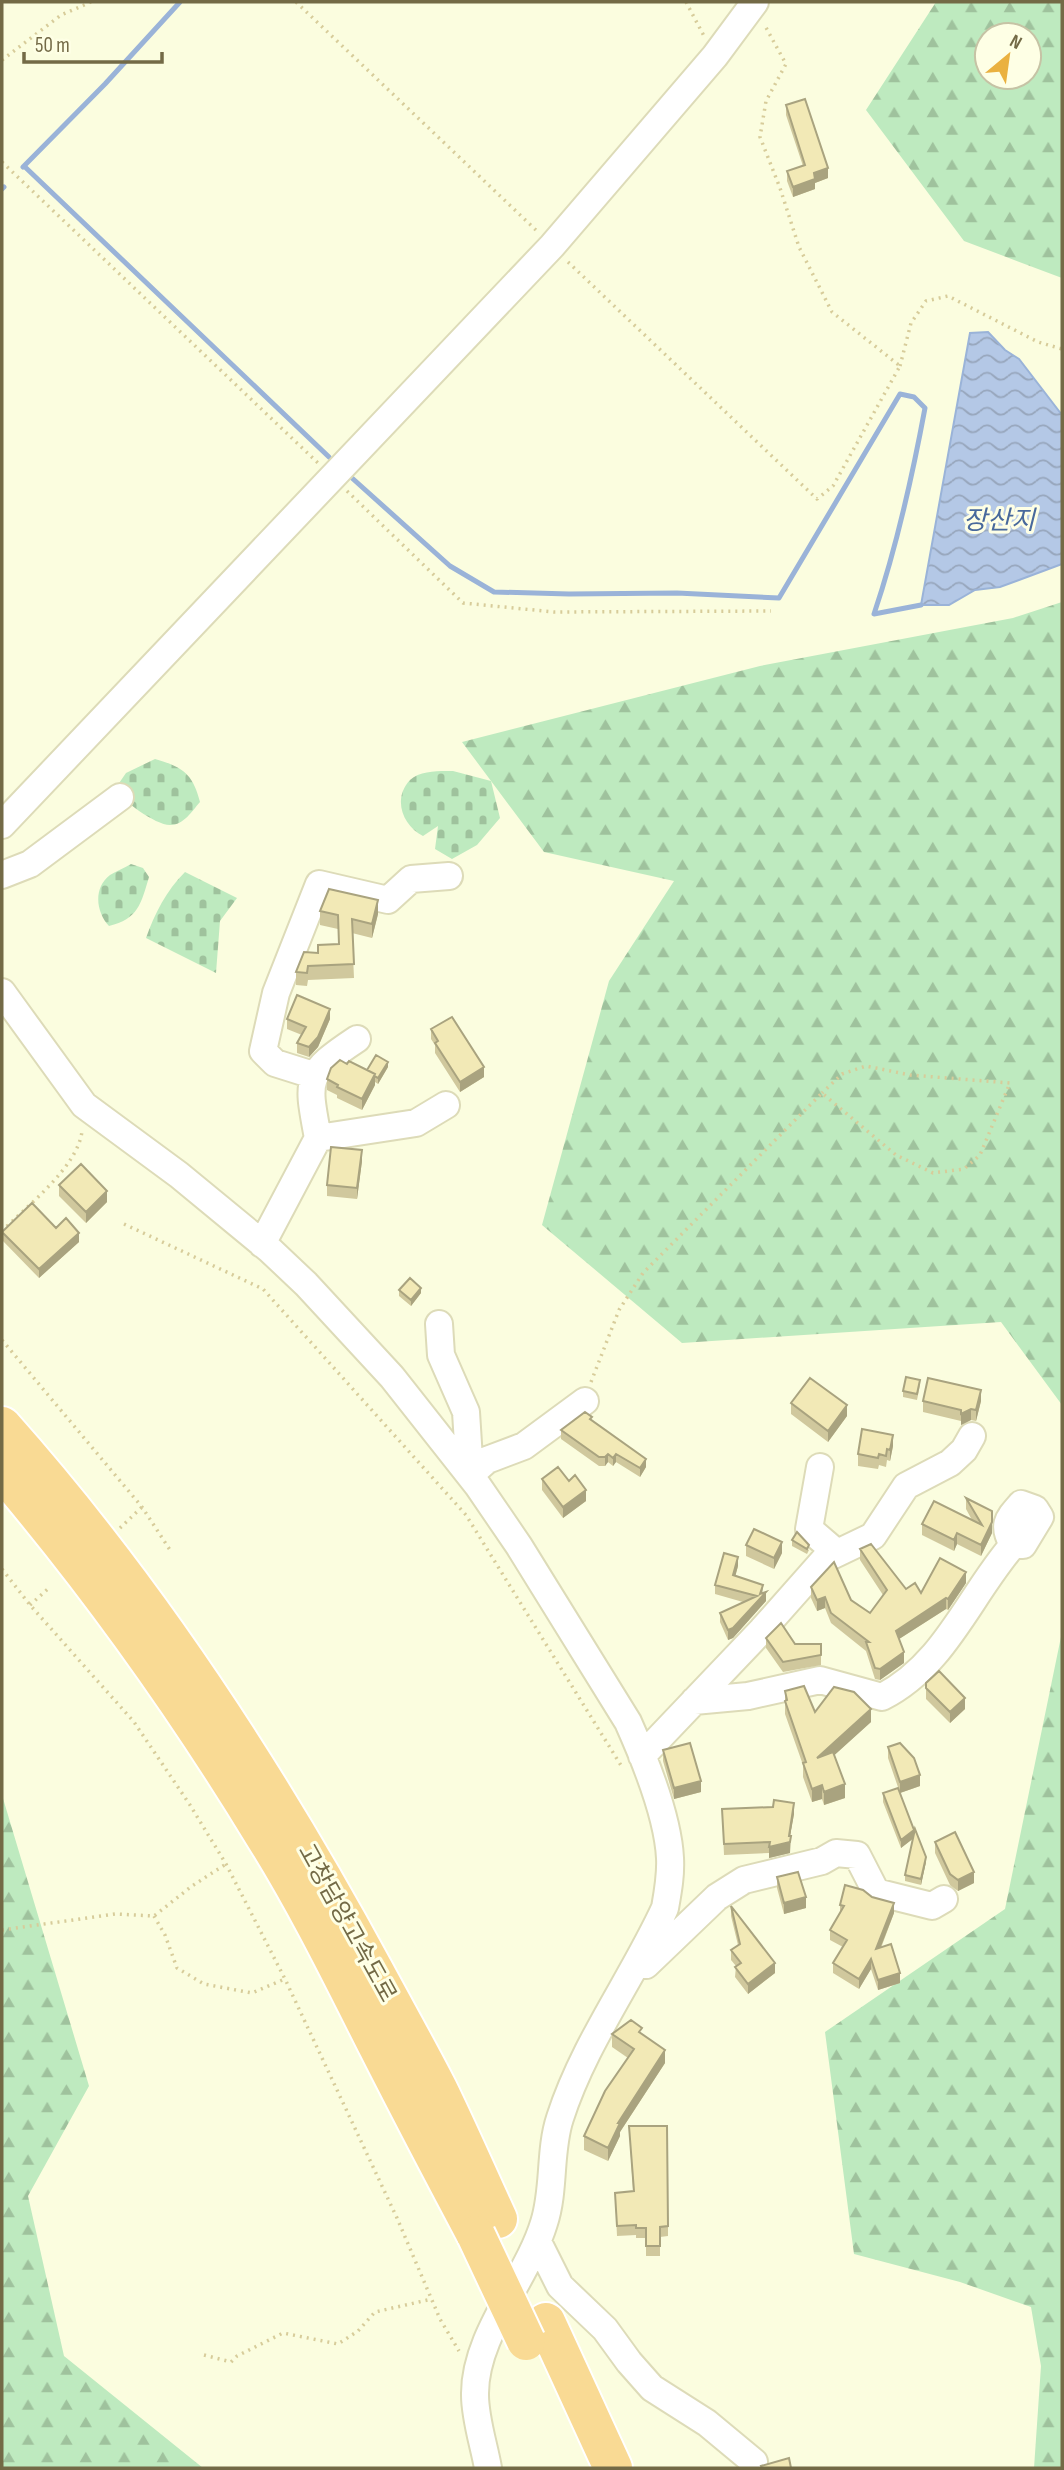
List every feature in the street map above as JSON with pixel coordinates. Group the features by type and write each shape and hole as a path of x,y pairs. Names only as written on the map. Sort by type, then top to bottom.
{"highway":[{"name":"고창담양고속도로","path":"2,1426 121,1570 269,1787 348,1923 438,2088 487,2227"},
{"name":"고창담양고속도로","path":"2,1471 113,1610 266,1838 487,2227 536,2331 613,2468"},
{"name":"고창담양고속도로","path":"536,2331 584,2468"}],"street":[{"path":"2,825 552,246 715,56 754,3"},
{"path":"2,875 30,864 120,797"},
{"path":"313,1075 275,1063 262,1051 276,993 319,884 388,901 411,879 449,876"},
{"path":"2,992 84,1105 179,1175 262,1244 306,1284 392,1377 470,1475 519,1546 628,1722 642,1756 659,1808 670,1855 670,1881 665,1908 575,2080 560,2120 551,2195 538,2242 486,2342 478,2367 476,2402 488,2468"},
{"path":"262,1244 318,1138 309,1093 313,1075 334,1054 357,1040"},
{"path":"318,1138 416,1123 446,1105"},
{"path":"439,1324 441,1355 466,1412 470,1475"},
{"path":"470,1475 487,1460 524,1446 585,1401"},
{"path":"642,1756 762,1630 825,1559 873,1536 906,1486 950,1463 964,1450 972,1436"},
{"path":"820,1467 809,1529 837,1553"},
{"path":"694,1701 748,1696 820,1680 882,1697 900,1688 926,1666 955,1629 989,1573 1013,1545"},
{"path":"627,1983 717,1897 744,1880 822,1861 836,1853 857,1855 876,1892 932,1906 944,1899"},
{"path":"538,2242 560,2286 605,2329 652,2388 707,2423 754,2462"}],"path":[{"path":"2,60 61,15 91,2"},
{"path":"296,2 817,499 833,486 900,366 911,323 926,301 948,296 1038,342 1062,349"},
{"path":"686,2 715,56"},
{"path":"754,3 786,64 766,101 760,137 799,247 832,312 900,366"},
{"path":"585,1401 619,1310 643,1273 822,1093 842,1074 866,1066 910,1075 1010,1083 980,1155 964,1169 933,1173 896,1155 822,1093"},
{"path":"2,1231 62,1171 81,1141 84,1105"},
{"path":"124,1223 263,1289 466,1515 628,1778"},
{"path":"2,1340 142,1507 172,1553"},
{"path":"118,1529 142,1507"},
{"path":"2,1569 30,1605 134,1722 226,1864 285,1979 397,2218 440,2319 477,2380"},
{"path":"30,1605 50,1587"},
{"path":"2,1930 115,1914 154,1916 226,1864"},
{"path":"154,1916 165,1935 177,1968 204,1984 252,1993 285,1979"},
{"path":"204,2355 231,2362 237,2356 283,2333 338,2344 358,2331 375,2312 432,2300"}],"green space":[{"path":"936,2 1062,2 1062,278 964,241 866,110"},
{"path":"1062,602 1062,1405 1001,1322 682,1343 542,1225 609,981 674,881 544,852 462,742 760,666 1013,618"},
{"path":"155,759 180,769 190,778 197,792 200,802 179,823 164,824 148,817 115,789 126,773"},
{"path":"453,771 491,781 500,818 477,845 452,859 435,849 438,826 423,836 416,832 405,819 401,803 405,787 414,777 431,772"},
{"path":"131,864 143,868 149,877 143,895 132,915 109,926 99,907 101,886 110,875"},
{"path":"185,872 237,898 220,921 216,973 146,938 162,903"},
{"path":"1062,1632 1062,2468 1034,2468 1041,2366 1031,2307 960,2282 854,2254 825,2032 1005,1909"},
{"path":"2,1795 89,2086 28,2196 64,2356 203,2468 2,2468"}],"water":[{"name":"장산지","path":"988,332 1005,350 1019,359 1062,415 1062,564 1000,587 975,590 949,605 921,605 970,333"}],"building":[{"path":"805,99 828,168 814,173 815,179 793,187 787,171 805,165 786,105"},
{"path":"329,889 378,900 372,924 352,919 354,964 308,966 307,973 296,972 304,952 318,953 318,945 339,944 338,915 320,911"},
{"path":"297,995 330,1009 318,1037 309,1047 297,1043 306,1027 287,1019"},
{"path":"452,1017 484,1067 460,1082 435,1043 438,1041 431,1029"},
{"path":"376,1055 388,1062 378,1078 367,1070"},
{"path":"340,1060 347,1064 349,1061 375,1074 362,1099 327,1079 331,1068"},
{"path":"331,1147 362,1150 357,1188 327,1185"},
{"path":"81,1164 107,1191 86,1212 59,1185"},
{"path":"32,1203 56,1228 66,1218 79,1233 39,1269 2,1232"},
{"path":"410,1278 421,1288 411,1300 399,1290"},
{"path":"906,1377 920,1380 917,1394 903,1391"},
{"path":"810,1378 847,1405 828,1431 791,1403"},
{"path":"928,1378 981,1390 976,1410 971,1409 961,1414 961,1410 923,1401"},
{"path":"585,1412 592,1417 590,1419 646,1459 640,1468 616,1454 613,1458 608,1454 599,1457 561,1430"},
{"path":"862,1429 893,1435 886,1456 879,1454 878,1458 858,1454"},
{"path":"558,1467 569,1481 575,1475 586,1490 563,1507 542,1479"},
{"path":"966,1498 992,1511 992,1522 981,1545 957,1533 954,1540 922,1524 934,1501 982,1525"},
{"path":"754,1529 782,1542 774,1558 746,1545"},
{"path":"797,1532 809,1545 807,1549 792,1540"},
{"path":"871,1544 906,1589 915,1583 921,1593 940,1558 966,1572 948,1599 896,1631 904,1652 880,1669 875,1668 866,1642 869,1642 831,1613 825,1597 817,1600 811,1587 834,1562 851,1600 870,1613 887,1590 860,1549"},
{"path":"724,1553 738,1557 733,1575 763,1585 760,1594 766,1592 733,1628 728,1630 720,1613 757,1596 715,1585"},
{"path":"781,1623 795,1644 821,1644 821,1655 783,1662 766,1638"},
{"path":"939,1671 965,1698 950,1712 926,1688 926,1683"},
{"path":"804,1686 815,1712 834,1687 854,1692 871,1709 817,1758 833,1752 845,1784 824,1792 822,1785 812,1789 803,1763 806,1762 785,1701 785,1691"},
{"path":"690,1743 701,1781 674,1788 663,1750"},
{"path":"900,1743 914,1758 920,1775 900,1782 888,1747"},
{"path":"898,1788 914,1830 901,1840 883,1793"},
{"path":"774,1800 794,1803 790,1842 769,1847 770,1842 724,1844 722,1809 773,1807"},
{"path":"915,1829 926,1857 921,1879 905,1875"},
{"path":"955,1832 974,1872 958,1880 950,1874 935,1842"},
{"path":"798,1872 806,1897 784,1903 777,1877"},
{"path":"845,1885 894,1903 876,1949 891,1944 900,1973 878,1980 871,1959 859,1979 833,1963 847,1940 830,1930 844,1906 840,1905"},
{"path":"731,1906 775,1963 748,1984 735,1967 741,1963 731,1950 740,1944"},
{"path":"631,2020 642,2028 639,2032 665,2050 618,2123 608,2148 584,2136 605,2091 634,2049 612,2034"},
{"path":"629,2126 667,2126 668,2226 660,2227 660,2246 646,2246 646,2228 636,2228 636,2225 617,2226 615,2193 634,2191"},
{"path":"789,2458 791,2468 761,2466"}],"waterway":[{"path":"23,167 105,84 180,2"},
{"path":"24,166 329,457"},
{"path":"352,478 450,566 494,592 677,593 779,598 900,394 914,397 925,408 903,512 874,614 921,605"}]}
